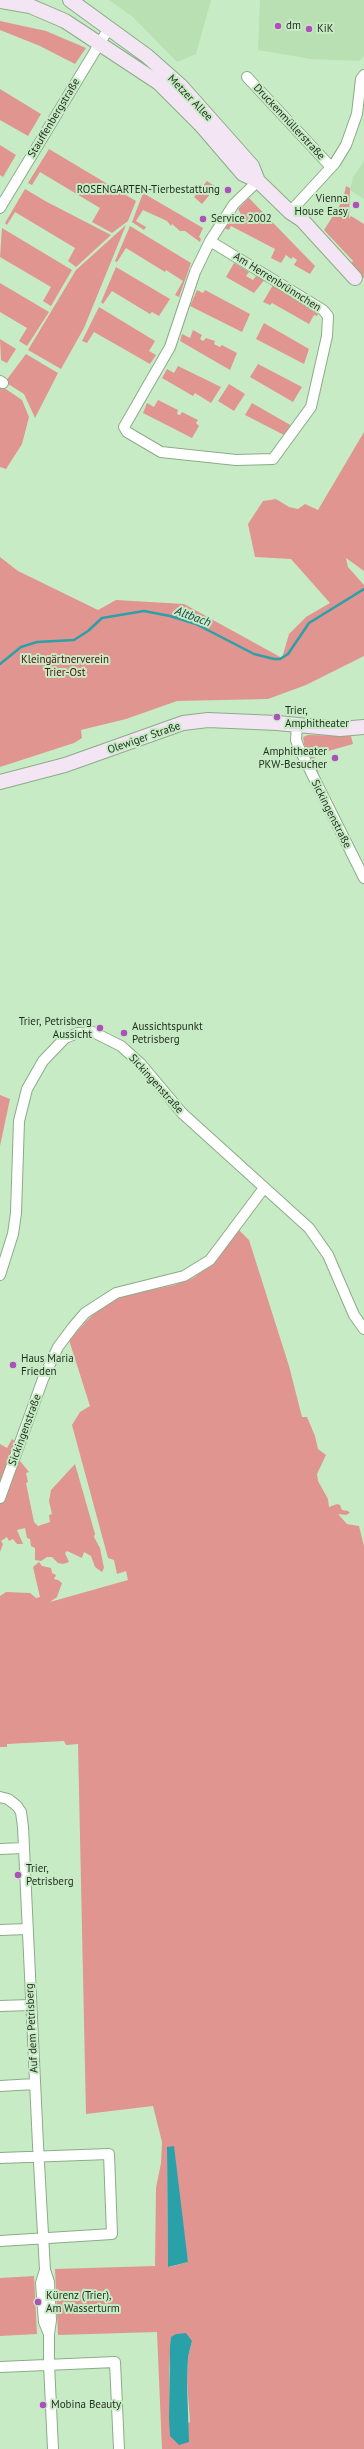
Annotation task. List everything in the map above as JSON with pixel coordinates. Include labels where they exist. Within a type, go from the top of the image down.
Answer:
[{"type":"street","points":[[42,0],[49,13]]},
{"type":"street","name":"Metzer Allee","points":[[70,0],[147,56],[180,86],[252,166],[258,181]]},
{"type":"street","name":"Metzer Allee","points":[[5,1],[30,6],[49,13],[100,43],[169,92],[201,125],[243,174],[258,181],[290,212],[294,224],[323,255],[360,281]]},
{"type":"street","name":"Stauffenbergstraße","points":[[0,208],[109,28]]},
{"type":"street","name":"Druckenmüllerstraße","points":[[247,77],[331,167]]},
{"type":"street","name":"Druckenmüllerstraße","points":[[290,212],[331,167],[350,136],[357,114],[363,81]]},
{"type":"street","name":"Am Herrenbrünnchen","points":[[210,241],[323,310],[329,318],[311,407],[273,459],[236,460],[161,452],[127,432],[124,427],[170,347],[191,281],[210,241],[234,204],[258,181]]},
{"type":"street","name":"Olewiger Straße","points":[[0,782],[65,765],[183,724],[208,720],[340,729],[364,727]]},
{"type":"street","name":"Sickingenstraße","points":[[297,725],[296,740],[364,878]]},
{"type":"street","name":"Sickingenstraße","points":[[0,1275],[13,1234],[16,1213],[19,1121],[26,1089],[43,1060],[53,1048],[71,1035],[93,1032],[122,1046],[141,1064],[182,1113],[309,1228],[322,1244],[354,1315],[364,1329]]},
{"type":"street","name":"Sickingenstraße","points":[[0,1498],[43,1379],[58,1347],[73,1327],[85,1314],[116,1293],[184,1276],[210,1260],[264,1188]]},
{"type":"street","name":"Auf dem Petrisberg","points":[[0,1797],[11,1800],[20,1809],[24,1848],[45,2270],[49,2282],[50,2298],[51,2320],[48,2334],[53,2449]]},
{"type":"street","points":[[0,1849],[24,1848]]},
{"type":"street","points":[[0,1930],[27,1929]]},
{"type":"street","points":[[0,2006],[31,2004]]},
{"type":"street","points":[[0,2086],[35,2084]]},
{"type":"street","points":[[0,2158],[109,2154],[112,2234],[0,2241]]},
{"type":"street","points":[[0,2367],[115,2362],[119,2449]]},
{"type":"shaded area","points":[[109,0],[211,0],[196,54],[177,62],[133,17]]},
{"type":"shaded area","points":[[260,0],[364,0],[364,56],[359,61],[311,59],[258,50]]},
{"type":"shaded area","points":[[364,161],[364,199],[350,190],[353,177]]},
{"type":"green space","points":[[0,21],[46,31],[86,48],[75,64],[40,46],[0,30]]},
{"type":"green space","points":[[0,89],[41,114],[28,136],[0,120]]},
{"type":"green space","points":[[0,145],[16,155],[3,177],[0,175]]},
{"type":"green space","points":[[49,149],[136,201],[128,221],[112,233],[92,222],[100,208],[40,172],[32,185],[28,183]]},
{"type":"green space","points":[[207,181],[216,187],[202,204],[194,197]]},
{"type":"green space","points":[[346,186],[350,188],[349,219],[351,216],[364,224],[364,278],[349,267],[353,261],[324,230],[343,200]]},
{"type":"green space","points":[[25,189],[111,235],[76,267],[68,261],[75,248],[15,212],[7,225],[5,223]]},
{"type":"green space","points":[[143,193],[203,228],[199,237],[201,239],[200,242],[185,231],[180,231],[172,224],[171,226],[167,221],[143,210],[136,221],[146,227],[144,230],[132,222]]},
{"type":"green space","points":[[249,198],[315,266],[310,274],[294,265],[297,260],[293,257],[291,259],[286,255],[281,263],[271,258],[275,249],[231,226],[229,230],[224,228],[234,214],[238,220],[242,216],[238,209]]},
{"type":"green space","points":[[126,225],[84,328],[61,369],[28,350],[76,270]]},
{"type":"green space","points":[[130,226],[191,263],[179,297],[175,295],[183,281],[166,270],[165,272],[126,248],[117,262],[115,261]]},
{"type":"green space","points":[[2,228],[72,270],[51,306],[43,301],[51,287],[0,257]]},
{"type":"green space","points":[[234,263],[249,272],[246,276],[253,280],[256,276],[265,279],[254,293],[226,277]]},
{"type":"green space","points":[[116,267],[170,299],[159,316],[152,312],[150,314],[112,291],[103,304],[101,302]]},
{"type":"green space","points":[[0,283],[49,312],[27,346],[19,341],[27,328],[0,312]]},
{"type":"green space","points":[[273,285],[318,314],[317,316],[314,315],[309,324],[272,303],[270,305],[263,302]]},
{"type":"green space","points":[[197,290],[203,293],[205,290],[250,314],[242,332],[190,306]]},
{"type":"green space","points":[[99,307],[155,341],[149,351],[156,355],[150,364],[94,332],[87,343],[82,341]]},
{"type":"green space","points":[[264,323],[309,349],[304,364],[256,339]]},
{"type":"green space","points":[[193,330],[202,335],[200,339],[203,341],[206,338],[215,341],[214,344],[220,347],[222,345],[237,353],[230,370],[180,341],[182,334],[190,338]]},
{"type":"green space","points":[[0,339],[16,349],[7,363],[1,360]]},
{"type":"green space","points":[[26,354],[58,373],[35,418],[24,394],[5,382]]},
{"type":"green space","points":[[258,364],[302,387],[293,402],[250,377]]},
{"type":"green space","points":[[178,366],[221,387],[211,403],[195,393],[193,396],[162,378],[167,369],[174,373]]},
{"type":"green space","points":[[229,384],[245,394],[234,411],[218,401]]},
{"type":"green space","points":[[0,385],[22,400],[29,417],[22,444],[6,469],[0,467]]},
{"type":"green space","points":[[158,400],[178,410],[177,414],[180,415],[182,412],[198,420],[196,423],[199,426],[192,438],[143,413],[147,403],[154,407]]},
{"type":"green space","points":[[252,403],[292,426],[286,436],[245,415]]},
{"type":"green space","name":"Kleingärtnerverein Trier-Ost","points":[[364,432],[364,571],[346,558],[348,567],[364,585],[364,656],[306,685],[268,699],[177,701],[126,719],[81,730],[82,738],[74,743],[0,767],[0,557],[18,571],[98,610],[116,600],[184,604],[282,658],[289,634],[306,617],[330,603],[291,559],[255,557],[248,524],[263,501],[276,499],[289,507],[298,509],[305,504],[318,510]]},
{"type":"green space","points":[[308,735],[351,736],[353,744],[314,755],[319,774],[304,744],[303,737]]},
{"type":"green space","points":[[0,1095],[10,1099],[0,1146]]},
{"type":"green space","points":[[238,1229],[249,1240],[289,1366],[302,1417],[307,1417],[315,1436],[318,1449],[326,1455],[317,1474],[318,1481],[328,1499],[329,1507],[337,1504],[340,1505],[342,1510],[350,1513],[346,1515],[338,1514],[347,1524],[359,1526],[364,1546],[364,2449],[162,2449],[157,2332],[58,2335],[55,2269],[155,2266],[156,2188],[161,2163],[162,2142],[153,2106],[86,2114],[78,1744],[66,1745],[64,1741],[7,1744],[7,1747],[0,1747],[0,1596],[6,1592],[30,1593],[36,1598],[40,1597],[33,1567],[39,1562],[42,1566],[51,1568],[52,1573],[56,1575],[54,1579],[62,1583],[57,1597],[50,1602],[128,1580],[126,1571],[117,1574],[114,1560],[108,1558],[72,1425],[80,1412],[90,1406],[69,1340],[98,1309],[119,1297],[174,1285],[193,1278],[214,1262]],"holes":[[[167,2147],[188,2262],[169,2267],[168,2266]],[[171,2337],[192,2341],[188,2357],[187,2382],[190,2422],[170,2436],[169,2371]]]},
{"type":"green space","points":[[12,1439],[16,1442],[17,1461],[20,1461],[29,1472],[26,1473],[28,1482],[26,1483],[34,1522],[38,1526],[50,1522],[49,1515],[52,1514],[49,1501],[51,1490],[75,1464],[95,1534],[94,1537],[100,1548],[104,1568],[102,1572],[95,1567],[91,1556],[84,1552],[82,1558],[67,1551],[65,1553],[69,1562],[63,1564],[58,1563],[52,1557],[47,1557],[41,1561],[35,1560],[35,1548],[31,1546],[30,1539],[27,1538],[25,1528],[17,1530],[23,1544],[17,1544],[13,1539],[9,1541],[7,1537],[1,1541],[3,1544],[0,1552],[0,1444],[7,1448]]},
{"type":"green space","points":[[34,2276],[37,2334],[0,2336],[0,2278]]},
{"type":"water","points":[[174,2146],[188,2262],[168,2267],[167,2147]]},
{"type":"water","points":[[186,2333],[192,2341],[188,2357],[187,2382],[189,2442],[179,2445],[170,2436],[170,2346],[171,2337],[176,2334]]},
{"type":"waterway","name":"Altbach","points":[[0,664],[21,647],[37,642],[74,640],[88,631],[102,618],[144,611],[170,616],[196,624],[254,654],[280,659],[288,654],[309,623],[364,589]]},
{"type":"place","name":"dm","points":[[278,26]]},
{"type":"place","name":"KiK","points":[[309,29]]},
{"type":"place","name":"ROSENGARTEN-Tierbestattung","points":[[228,190]]},
{"type":"place","name":"Vienna House Easy","points":[[356,205]]},
{"type":"place","name":"Service 2002","points":[[203,219]]},
{"type":"place","name":"Trier, Amphitheater","points":[[277,717]]},
{"type":"place","name":"Amphitheater PKW-Besucher","points":[[335,758]]},
{"type":"place","name":"Trier, Petrisberg Aussicht","points":[[100,1028]]},
{"type":"place","name":"Aussichtspunkt Petrisberg","points":[[124,1033]]},
{"type":"place","name":"Haus Maria Frieden","points":[[13,1365]]},
{"type":"place","name":"Trier, Petrisberg","points":[[18,1875]]},
{"type":"place","name":"Kürenz (Trier), Am Wasserturm","points":[[38,2302]]},
{"type":"place","name":"Mobina Beauty","points":[[43,2405]]}]
